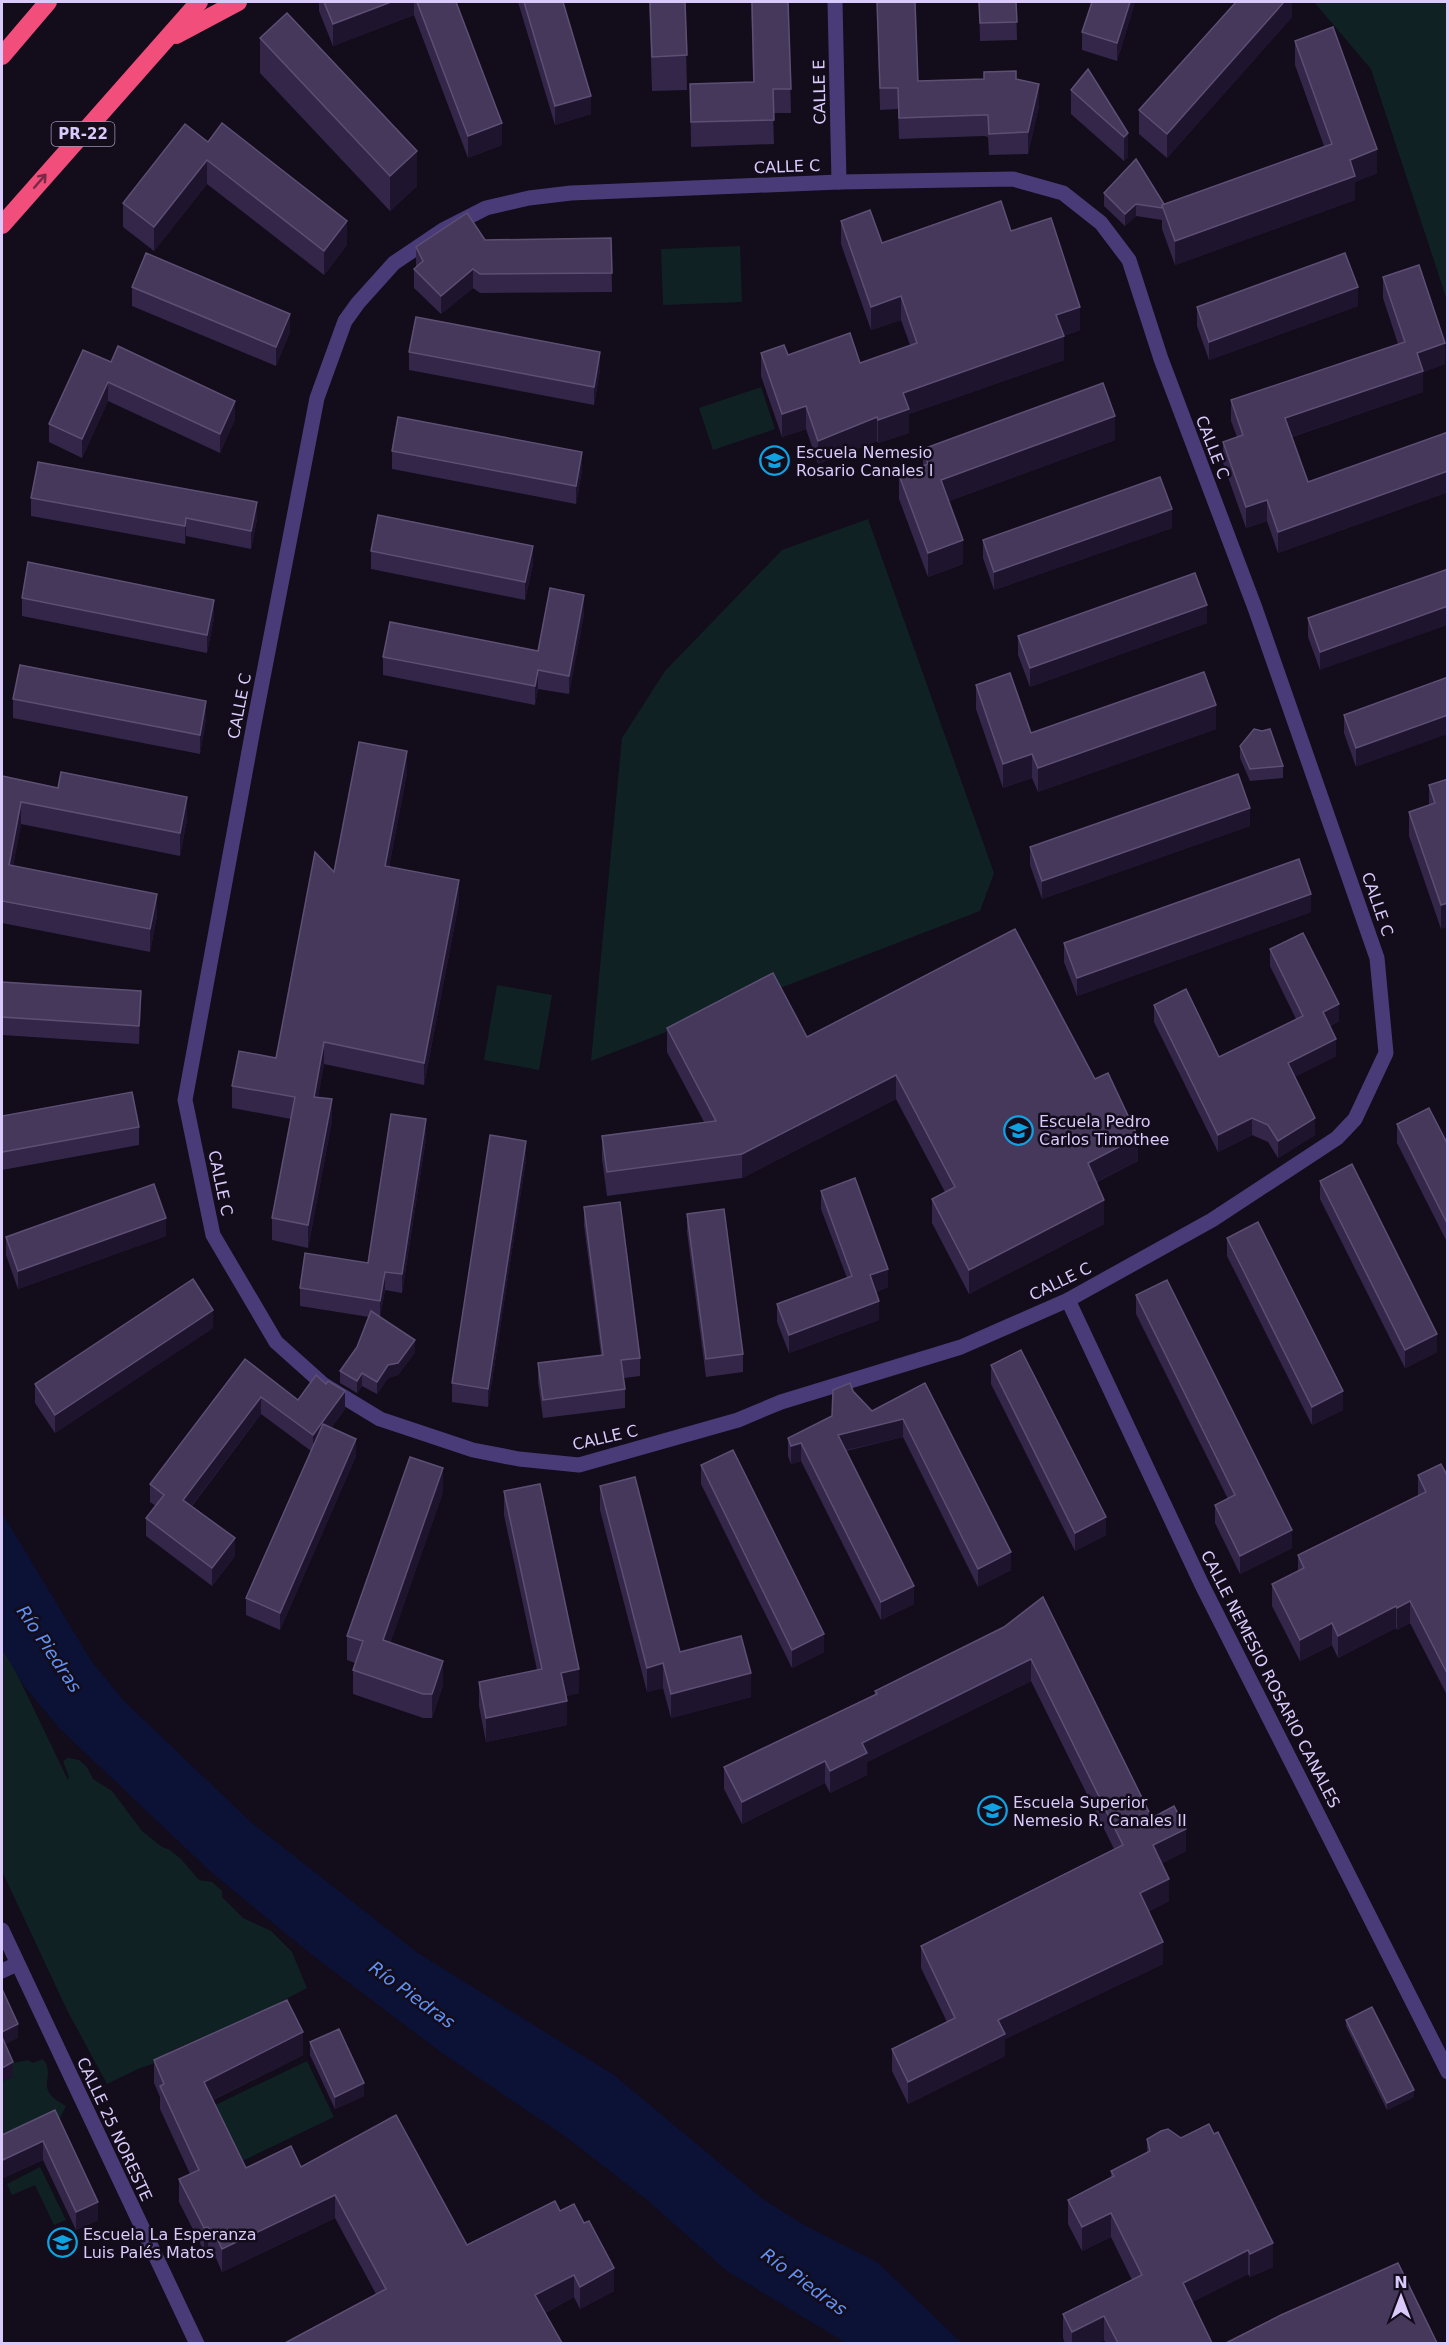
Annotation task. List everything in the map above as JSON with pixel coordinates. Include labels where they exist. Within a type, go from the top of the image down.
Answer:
[{"type":"highway","points":[[2,56],[39,9],[48,2]]},
{"type":"highway","name":"PR-22","points":[[2,225],[199,2]]},
{"type":"highway","points":[[164,42],[238,2]]},
{"type":"street","name":"CALLE E","points":[[835,2],[839,182]]},
{"type":"street","name":"CALLE C","points":[[1013,179],[1063,194],[1101,223],[1129,260],[1161,359],[1255,608],[1377,958],[1386,1053],[1355,1119],[1337,1138],[1212,1220],[1068,1300],[961,1347],[781,1402],[738,1420],[579,1465],[519,1459],[473,1450],[380,1419],[324,1384],[276,1342],[213,1235],[185,1100],[317,398],[345,321],[358,303],[393,263],[443,230],[486,208],[529,198],[571,193],[839,182],[1013,179]]},
{"type":"street","name":"CALLE NEMESIO ROSARIO CANALES","points":[[1068,1300],[1202,1585],[1448,2072]]},
{"type":"street","name":"CALLE 25 NORESTE","points":[[2,1930],[197,2343]]},
{"type":"street","points":[[2,1971],[17,1964]]},
{"type":"shaded area","points":[[1314,2],[1447,2],[1447,300],[1371,69]]},
{"type":"shaded area","points":[[740,246],[742,302],[663,305],[661,249]]},
{"type":"shaded area","points":[[761,387],[775,429],[713,450],[699,408]]},
{"type":"shaded area","points":[[868,519],[994,873],[980,911],[591,1061],[622,738],[665,671],[782,550]]},
{"type":"shaded area","points":[[497,985],[552,995],[539,1070],[484,1060]]},
{"type":"shaded area","points":[[2,1643],[68,1780],[63,1761],[68,1758],[79,1760],[87,1767],[93,1779],[112,1791],[142,1831],[181,1859],[199,1880],[212,1882],[222,1891],[222,1897],[243,1918],[271,1931],[292,1952],[307,1988],[267,2009],[171,2051],[159,2062],[140,2068],[107,2084],[67,2010],[2,1871]]},
{"type":"shaded area","points":[[43,2059],[48,2068],[48,2090],[53,2097],[66,2106],[55,2128],[2,2153],[2,2082],[13,2076],[8,2064],[28,2060],[33,2063]]},
{"type":"shaded area","points":[[307,2061],[334,2117],[236,2164],[209,2108]]},
{"type":"shaded area","points":[[40,2167],[66,2220],[54,2225],[35,2185],[12,2195],[7,2184]]},
{"type":"water","name":"Río Piedras","points":[[2,1513],[92,1662],[125,1702],[252,1823],[418,1953],[614,2075],[764,2200],[806,2226],[877,2262],[962,2343],[846,2343],[727,2271],[647,2200],[566,2137],[442,2053],[307,1951],[211,1872],[59,1728],[24,1686],[2,1649]]},
{"type":"building","points":[[324,2],[391,2],[333,24]]},
{"type":"building","points":[[417,2],[456,2],[502,123],[468,136]]},
{"type":"building","points":[[524,2],[563,2],[591,96],[555,106]]},
{"type":"building","points":[[650,2],[685,2],[687,55],[652,57]]},
{"type":"building","points":[[752,2],[788,2],[791,89],[773,89],[774,120],[691,122],[690,84],[754,82]]},
{"type":"building","points":[[877,2],[915,2],[918,81],[984,79],[984,72],[1016,71],[1016,79],[1039,84],[1028,132],[989,134],[988,115],[899,118],[898,88],[880,88]]},
{"type":"building","points":[[979,2],[1016,2],[1017,22],[980,23]]},
{"type":"building","points":[[1092,2],[1130,2],[1117,43],[1082,32]]},
{"type":"building","points":[[1236,2],[1284,2],[1167,134],[1139,110]]},
{"type":"building","points":[[287,13],[417,151],[390,176],[260,38]]},
{"type":"building","points":[[1333,27],[1377,149],[1350,160],[1355,176],[1175,241],[1162,205],[1332,144],[1295,41]]},
{"type":"building","points":[[1088,69],[1128,133],[1124,137],[1071,90]]},
{"type":"building","points":[[222,123],[347,221],[324,251],[207,160],[154,227],[123,203],[185,124],[208,142]]},
{"type":"building","points":[[1136,159],[1164,204],[1162,208],[1136,204],[1125,214],[1104,193]]},
{"type":"building","points":[[1001,201],[1011,231],[1051,218],[1080,307],[1056,315],[1064,336],[903,393],[909,409],[878,420],[877,417],[818,441],[806,406],[782,414],[761,353],[784,345],[788,355],[850,333],[860,363],[917,343],[901,296],[871,307],[841,221],[870,210],[882,243]]},
{"type":"building","points":[[467,213],[485,240],[611,238],[612,273],[480,274],[473,269],[441,296],[414,269],[423,261],[416,247]]},
{"type":"building","points":[[146,253],[290,314],[276,347],[132,287]]},
{"type":"building","points":[[1345,253],[1358,287],[1209,342],[1197,307]]},
{"type":"building","points":[[1419,265],[1445,343],[1417,353],[1423,371],[1285,418],[1308,482],[1448,432],[1448,471],[1278,532],[1267,500],[1246,507],[1223,442],[1243,435],[1231,400],[1405,342],[1383,277]]},
{"type":"building","points":[[416,317],[600,352],[594,387],[409,352]]},
{"type":"building","points":[[118,346],[235,401],[220,434],[108,382],[82,439],[49,424],[83,350],[111,362]]},
{"type":"building","points":[[1103,383],[1115,416],[941,480],[963,540],[928,553],[899,475],[928,464],[923,449]]},
{"type":"building","points":[[398,417],[582,452],[576,486],[392,451]]},
{"type":"building","points":[[38,462],[257,502],[251,531],[186,518],[185,526],[31,498]]},
{"type":"building","points":[[1160,477],[1172,509],[994,572],[983,540]]},
{"type":"building","points":[[378,515],[533,546],[525,582],[371,551]]},
{"type":"building","points":[[28,562],[214,600],[207,635],[22,598]]},
{"type":"building","points":[[1448,569],[1448,606],[1320,652],[1308,618]]},
{"type":"building","points":[[1195,573],[1207,605],[1030,668],[1018,636]]},
{"type":"building","points":[[550,588],[584,595],[569,676],[538,670],[535,686],[383,657],[390,622],[538,651]]},
{"type":"building","points":[[20,665],[206,701],[200,735],[13,699]]},
{"type":"building","points":[[1204,672],[1216,705],[1038,768],[1032,754],[1003,764],[976,685],[1010,673],[1031,733]]},
{"type":"building","points":[[1448,677],[1448,715],[1356,748],[1344,715]]},
{"type":"building","points":[[1254,729],[1262,731],[1270,729],[1283,766],[1250,769],[1240,746]]},
{"type":"building","points":[[359,742],[407,751],[385,866],[459,880],[424,1063],[324,1042],[314,1097],[332,1099],[308,1225],[272,1218],[295,1097],[232,1086],[239,1051],[276,1058],[315,852],[334,872]]},
{"type":"building","points":[[61,772],[187,797],[180,833],[21,802],[9,865],[157,894],[150,929],[2,901],[2,776],[58,788]]},
{"type":"building","points":[[1238,774],[1250,808],[1042,881],[1030,847]]},
{"type":"building","points":[[1448,779],[1448,903],[1441,905],[1409,812],[1435,803],[1429,785]]},
{"type":"building","points":[[1299,859],[1311,894],[1077,978],[1064,943]]},
{"type":"building","name":"Escuela Pedro Carlos Timothee","points":[[1015,929],[1095,1079],[1108,1073],[1138,1137],[1088,1163],[1104,1200],[969,1270],[932,1199],[955,1187],[896,1075],[742,1154],[607,1172],[602,1136],[716,1121],[667,1028],[773,973],[807,1037]]},
{"type":"building","points":[[1303,933],[1339,1004],[1323,1012],[1336,1039],[1288,1063],[1315,1118],[1278,1141],[1268,1125],[1252,1118],[1218,1135],[1154,1005],[1186,989],[1219,1057],[1303,1016],[1270,949]]},
{"type":"building","points":[[2,982],[141,991],[139,1026],[2,1017]]},
{"type":"building","points":[[132,1092],[139,1127],[2,1152],[2,1116]]},
{"type":"building","points":[[1429,1108],[1448,1145],[1448,1225],[1397,1124]]},
{"type":"building","points":[[391,1114],[426,1119],[402,1274],[385,1272],[380,1301],[300,1288],[305,1253],[368,1263]]},
{"type":"building","points":[[490,1135],[526,1141],[488,1389],[452,1383]]},
{"type":"building","points":[[1352,1164],[1437,1334],[1405,1350],[1320,1181]]},
{"type":"building","points":[[855,1178],[888,1269],[870,1275],[879,1301],[789,1335],[777,1304],[852,1276],[821,1191]]},
{"type":"building","points":[[154,1184],[166,1218],[18,1271],[6,1237]]},
{"type":"building","points":[[620,1202],[640,1358],[621,1360],[625,1389],[543,1400],[538,1363],[603,1355],[584,1207]]},
{"type":"building","points":[[724,1209],[743,1354],[706,1359],[687,1214]]},
{"type":"building","points":[[1258,1222],[1343,1391],[1312,1407],[1227,1238]]},
{"type":"building","points":[[193,1279],[213,1310],[55,1415],[35,1384]]},
{"type":"building","points":[[1167,1280],[1292,1530],[1240,1556],[1215,1505],[1235,1495],[1136,1295]]},
{"type":"building","points":[[371,1311],[415,1340],[398,1363],[388,1365],[377,1382],[362,1373],[357,1381],[340,1371],[357,1347]]},
{"type":"building","points":[[1021,1350],[1106,1517],[1075,1533],[991,1365]]},
{"type":"building","points":[[245,1359],[298,1400],[316,1375],[326,1384],[328,1381],[345,1391],[313,1435],[261,1397],[183,1500],[235,1538],[212,1568],[146,1518],[164,1495],[150,1484]]},
{"type":"building","points":[[850,1383],[853,1391],[872,1411],[925,1383],[1011,1552],[978,1569],[903,1419],[838,1435],[914,1586],[881,1602],[801,1443],[791,1446],[788,1438],[832,1416],[833,1390]]},
{"type":"building","points":[[323,1424],[356,1439],[280,1613],[246,1598]]},
{"type":"building","points":[[733,1450],[824,1634],[792,1650],[701,1465]]},
{"type":"building","points":[[410,1457],[443,1468],[383,1640],[443,1661],[432,1694],[423,1694],[353,1670],[363,1641],[347,1636]]},
{"type":"building","points":[[1441,1464],[1448,1477],[1448,1675],[1410,1601],[1338,1636],[1332,1623],[1300,1640],[1272,1584],[1304,1568],[1298,1555],[1426,1492],[1418,1475]]},
{"type":"building","points":[[635,1477],[680,1652],[741,1636],[751,1673],[671,1694],[663,1663],[647,1668],[600,1486]]},
{"type":"building","points":[[540,1484],[579,1669],[561,1673],[567,1701],[486,1718],[479,1682],[542,1669],[504,1491]]},
{"type":"building","points":[[1043,1597],[1152,1818],[1174,1806],[1186,1829],[1153,1845],[1169,1879],[1140,1893],[1163,1942],[998,2020],[1005,2034],[908,2082],[892,2049],[955,2018],[921,1946],[1123,1845],[1031,1659],[862,1743],[867,1753],[830,1771],[825,1761],[742,1802],[724,1767],[877,1694],[875,1691],[1004,1627]]},
{"type":"building","points":[[2,1989],[18,2024],[2,2032]]},
{"type":"building","points":[[287,2000],[303,2032],[204,2082],[246,2168],[291,2146],[301,2167],[396,2115],[467,2245],[555,2201],[560,2211],[574,2204],[584,2223],[589,2221],[614,2268],[580,2287],[574,2275],[535,2295],[562,2343],[285,2343],[386,2289],[335,2195],[222,2249],[216,2236],[213,2236],[208,2227],[204,2228],[179,2179],[199,2170],[160,2086],[164,2084],[154,2060]]},
{"type":"building","points":[[1372,2007],[1414,2090],[1387,2103],[1346,2020]]},
{"type":"building","points":[[339,2029],[364,2083],[335,2097],[310,2042]]},
{"type":"building","points":[[2,2037],[13,2062],[2,2068]]},
{"type":"building","points":[[55,2110],[98,2202],[76,2212],[43,2141],[3,2160],[2,2156],[2,2135]]},
{"type":"building","points":[[1209,2124],[1214,2134],[1218,2132],[1273,2243],[1250,2254],[1248,2250],[1183,2283],[1212,2343],[1118,2343],[1104,2316],[1072,2332],[1063,2314],[1142,2275],[1111,2213],[1082,2227],[1068,2200],[1114,2176],[1111,2171],[1150,2151],[1147,2139],[1161,2131],[1168,2129],[1181,2138]]},
{"type":"building","points":[[1398,2263],[1437,2343],[1226,2343],[1281,2315]]},
{"type":"place","name":"Escuela Nemesio Rosario Canales I","points":[[775,461]]},
{"type":"place","name":"Escuela Pedro Carlos Timothee","points":[[1018,1130]]},
{"type":"place","name":"Escuela Superior Nemesio R. Canales II","points":[[992,1811]]},
{"type":"place","name":"Escuela La Esperanza Luis Palés Matos","points":[[62,2243]]}]
